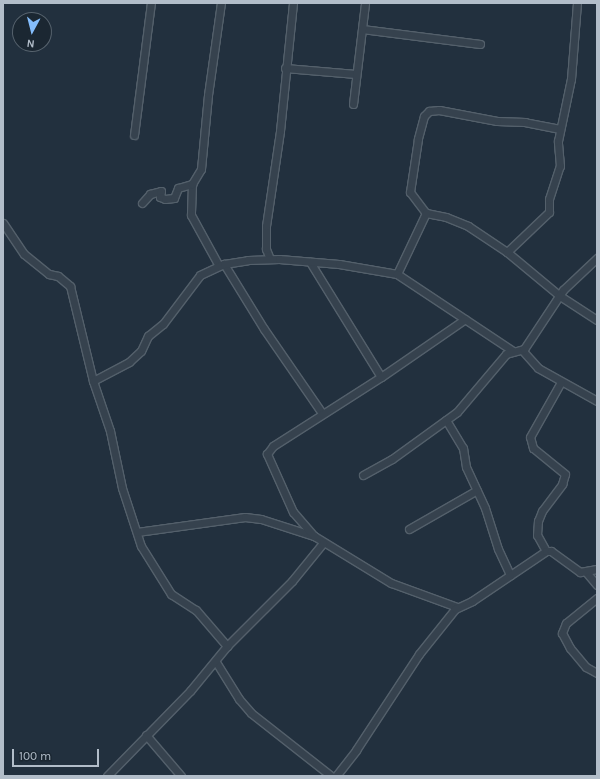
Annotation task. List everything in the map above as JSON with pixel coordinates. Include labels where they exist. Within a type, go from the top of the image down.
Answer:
[{"type":"street","points":[[134,135],[151,3]]},
{"type":"street","points":[[221,3],[208,95],[204,154],[201,169],[192,184],[191,215],[264,329],[322,414]]},
{"type":"street","points":[[270,259],[266,249],[266,226],[280,131],[292,3]]},
{"type":"street","points":[[353,104],[365,3]]},
{"type":"street","points":[[507,252],[549,212],[549,199],[560,166],[558,141],[571,79],[577,3]]},
{"type":"street","points":[[362,28],[480,44]]},
{"type":"street","points":[[285,68],[356,74]]},
{"type":"street","points":[[560,129],[525,122],[497,121],[439,110],[429,111],[424,116],[418,139],[410,192],[426,213],[446,217],[468,226],[507,252],[560,296],[597,320]]},
{"type":"street","points":[[142,203],[150,194],[161,190],[160,196],[165,199],[174,198],[178,188],[192,184]]},
{"type":"street","points":[[398,274],[426,213]]},
{"type":"street","points":[[3,223],[24,254],[49,274],[58,276],[70,286],[93,381],[110,431],[122,488],[144,550],[163,584],[171,594],[196,610],[227,646]]},
{"type":"street","points":[[363,475],[392,459],[446,420],[470,399],[506,354],[513,351],[522,350],[560,296],[597,258]]},
{"type":"street","points":[[93,381],[136,356],[148,336],[163,324],[200,275],[222,265],[270,259],[375,268],[398,274],[513,351]]},
{"type":"street","points":[[310,262],[381,377]]},
{"type":"street","points":[[458,607],[392,583],[323,543],[314,536],[293,512],[267,454],[273,446],[381,377],[465,319]]},
{"type":"street","points":[[522,350],[538,368],[597,401]]},
{"type":"street","points":[[546,551],[537,536],[538,521],[542,511],[562,484],[565,474],[533,448],[530,437],[561,382]]},
{"type":"street","points":[[446,420],[463,448],[466,467],[477,490],[498,549],[510,575]]},
{"type":"street","points":[[409,529],[477,490]]},
{"type":"street","points":[[137,532],[249,518],[314,536]]},
{"type":"street","points":[[107,776],[216,662],[227,646],[292,581],[323,543]]},
{"type":"street","points":[[336,776],[356,750],[419,654],[458,607],[472,601],[546,551],[551,551],[569,565],[586,572],[597,585]]},
{"type":"street","points":[[586,572],[597,569]]},
{"type":"street","points":[[597,598],[566,623],[562,633],[570,648],[586,667],[597,672]]},
{"type":"street","points":[[216,662],[239,699],[251,713],[331,776]]},
{"type":"street","points":[[146,735],[181,776]]}]
